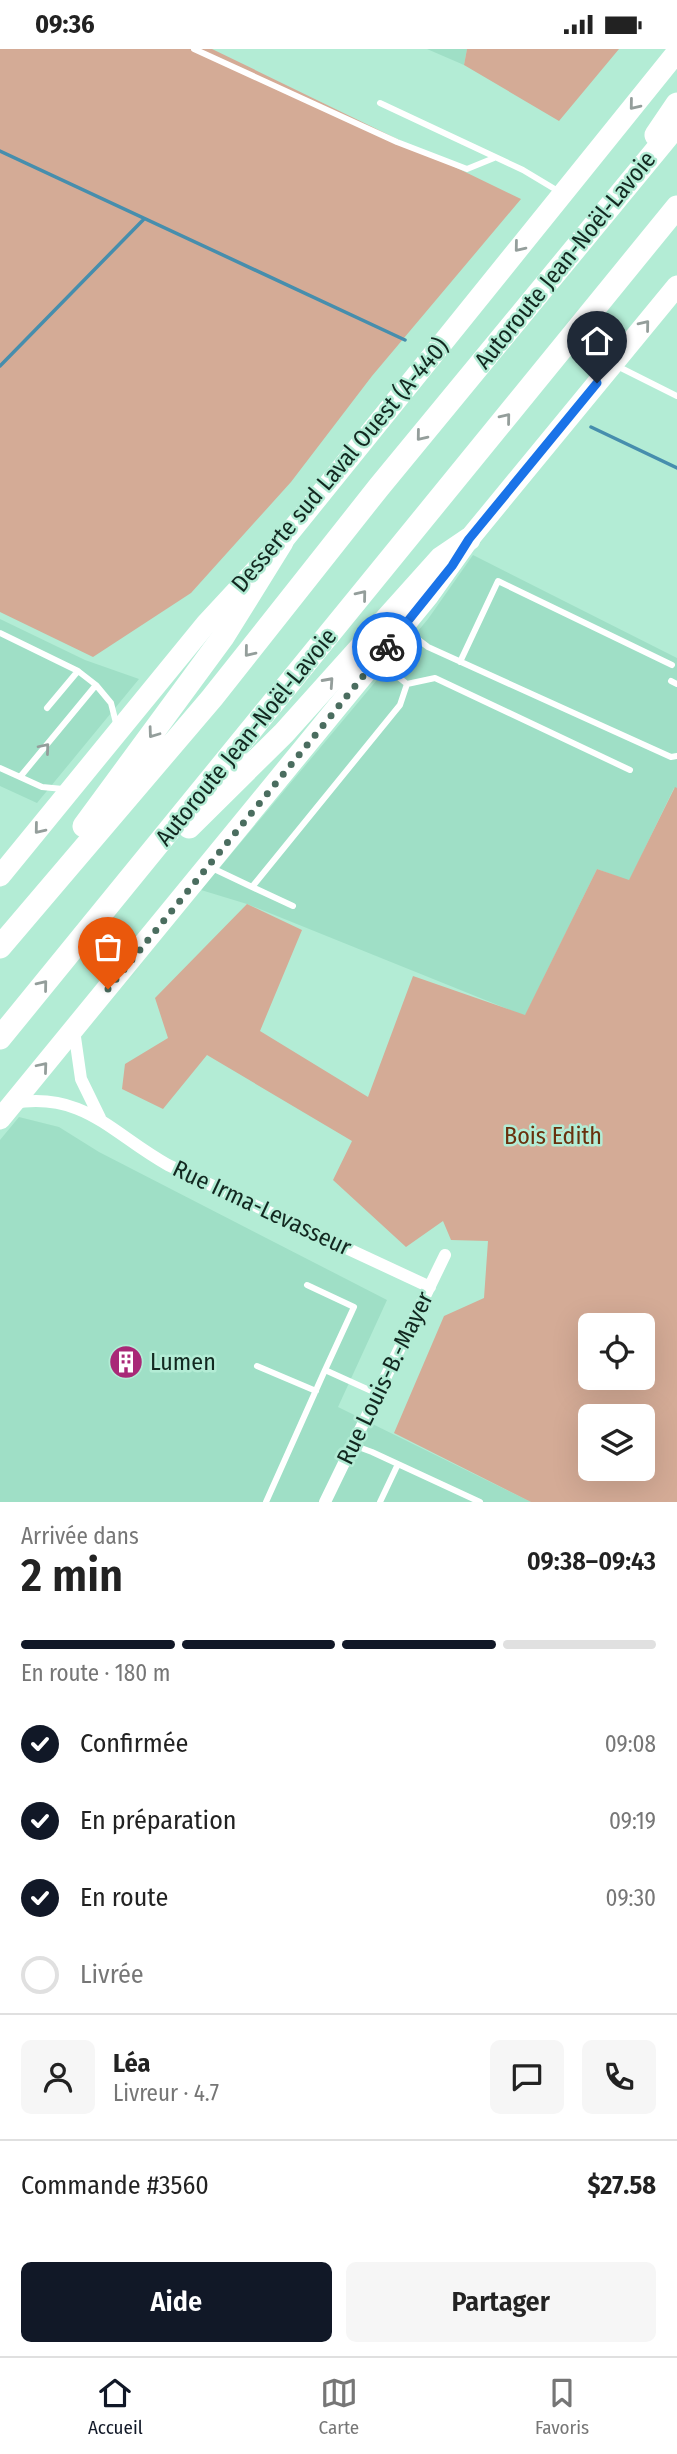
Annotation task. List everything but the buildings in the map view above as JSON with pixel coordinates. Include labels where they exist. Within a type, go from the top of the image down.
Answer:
[{"type":"highway","points":[[605,210],[677,104]]},
{"type":"highway","name":"Autoroute Jean-Noël-Lavoie","points":[[0,944],[212,698],[605,210],[677,125]]},
{"type":"highway","name":"Autoroute Jean-Noël-Lavoie","points":[[0,1038],[677,207]]},
{"type":"highway","points":[[618,282],[677,222]]},
{"type":"highway","points":[[102,913],[284,733],[441,558],[469,539]]},
{"type":"highway","points":[[0,944],[223,638],[282,542]]},
{"type":"main road","name":"Desserte sud Laval Ouest (A-440)","points":[[0,876],[206,624],[282,542],[677,52]]},
{"type":"main road","points":[[6,1111],[376,660],[452,566],[469,539],[677,286]]},
{"type":"street","name":"Rue Irma-Levasseur","points":[[74,1030],[80,1079],[100,1119]]},
{"type":"street","name":"Rue Irma-Levasseur","points":[[6,1111],[38,1100],[57,1101],[100,1119],[168,1165],[430,1287]]},
{"type":"street","name":"Rue Louis-B.-Mayer","points":[[324,1502],[445,1255]]},
{"type":"lane","points":[[194,49],[397,142],[467,169],[494,158]]},
{"type":"lane","points":[[380,103],[523,170],[562,194]]},
{"type":"lane","points":[[614,364],[677,396]]},
{"type":"lane","points":[[460,662],[498,581],[673,666]]},
{"type":"lane","points":[[402,627],[428,647],[671,757],[677,756]]},
{"type":"lane","points":[[0,633],[78,671],[96,685],[111,703],[117,733]]},
{"type":"lane","points":[[376,660],[407,684],[435,678],[630,770]]},
{"type":"lane","points":[[47,708],[78,671]]},
{"type":"lane","points":[[253,887],[400,705],[407,684]]},
{"type":"lane","points":[[20,778],[96,685]]},
{"type":"lane","points":[[0,768],[42,787],[72,787]]},
{"type":"lane","points":[[208,865],[293,906]]},
{"type":"lane","points":[[266,1502],[354,1307],[307,1285]]},
{"type":"lane","points":[[257,1366],[316,1391]]},
{"type":"lane","points":[[325,1370],[378,1394]]},
{"type":"lane","points":[[353,1445],[480,1502]]},
{"type":"lane","points":[[380,1502],[398,1464]]},
{"type":"shaded area","points":[[427,49],[467,49],[464,65]]},
{"type":"shaded area","points":[[473,555],[677,658],[677,788],[674,788],[629,881],[597,869],[525,1016],[247,904],[201,890],[428,619]]},
{"type":"shaded area","points":[[0,619],[85,660],[139,679],[37,803],[0,786]]},
{"type":"shaded area","points":[[19,1117],[59,1127],[99,1152],[387,1300],[338,1407],[531,1502],[0,1502],[0,1140]]},
{"type":"green space","points":[[0,49],[212,49],[521,199],[372,376],[291,482],[191,593],[93,657],[0,612]]},
{"type":"green space","points":[[467,49],[619,49],[559,121],[464,65]]},
{"type":"green space","name":"Bois Edith","points":[[675,787],[677,788],[677,1502],[531,1502],[394,1433],[444,1316],[484,1298],[488,1241],[451,1240],[443,1221],[406,1247],[333,1180],[352,1141],[207,1055],[163,1109],[122,1089],[125,1064],[168,1038],[155,998],[247,904],[302,930],[260,1031],[368,1097],[413,976],[525,1015],[597,869],[629,880]]},
{"type":"waterway","points":[[0,151],[405,340]]},
{"type":"waterway","points":[[0,366],[144,219]]},
{"type":"waterway","points":[[591,427],[677,468]]},
{"type":"way so far","points":[[108,989],[387,647]]},
{"type":"place","name":"Lumen","points":[[126,1362]]},
{"type":"route","points":[[387,647],[452,566],[469,539],[597,383]]}]
